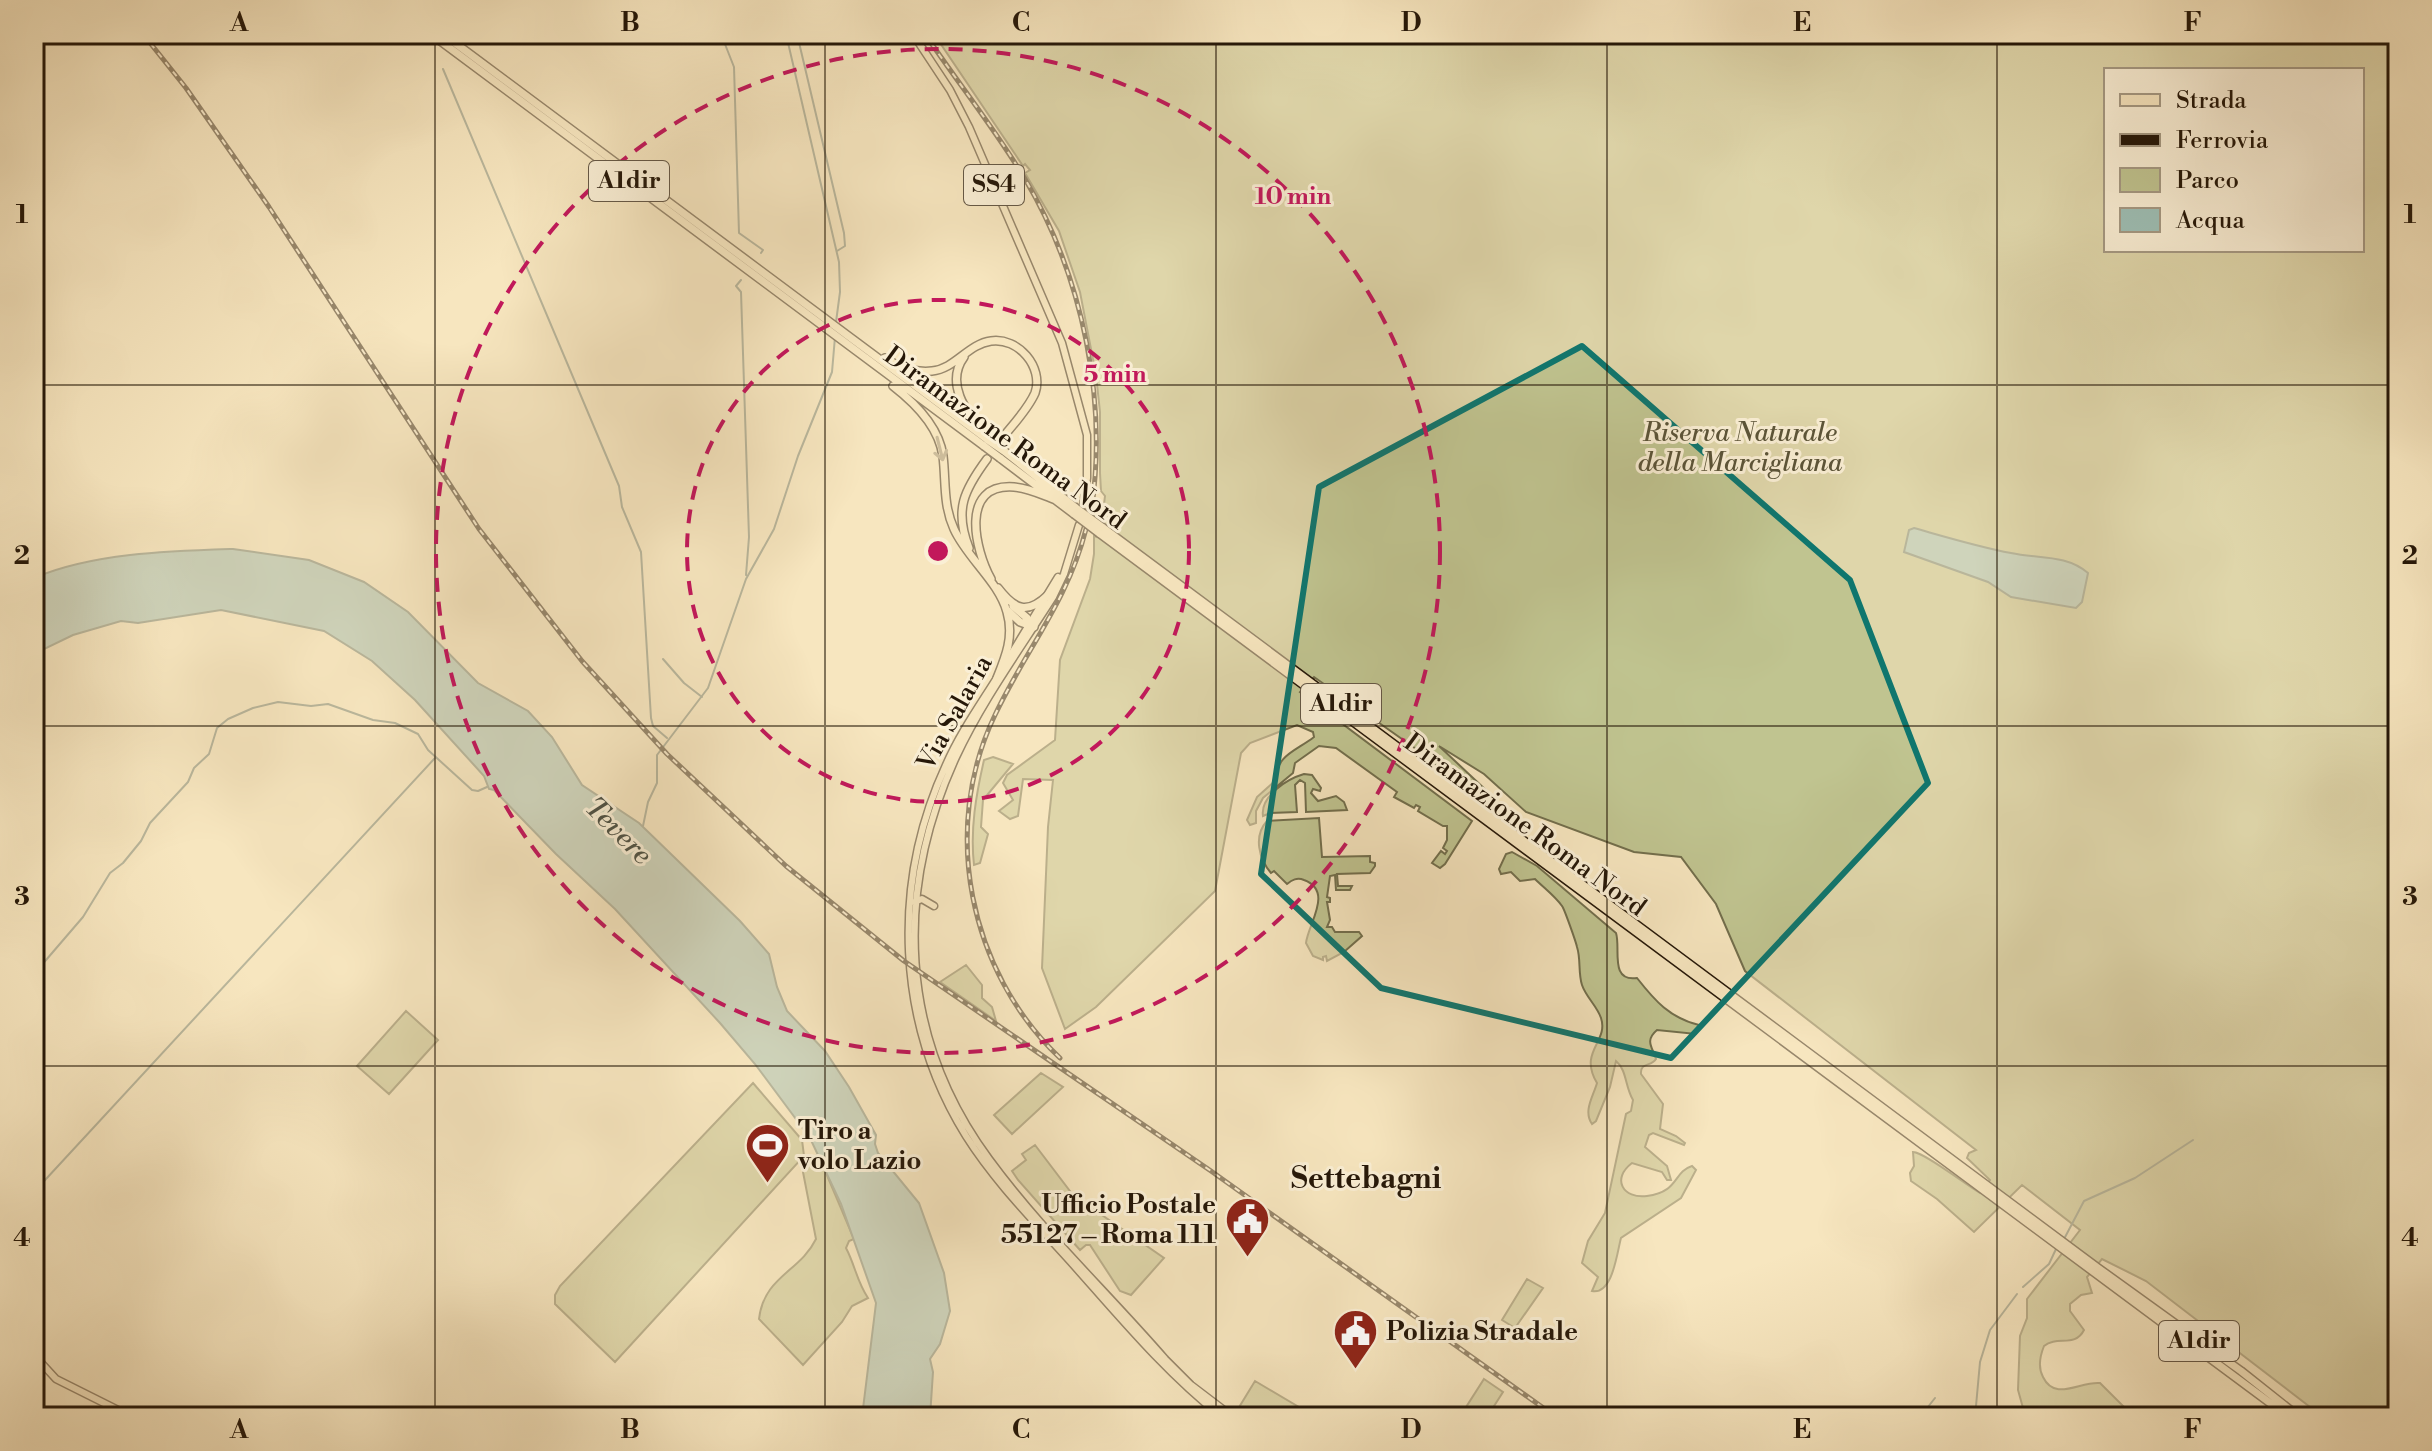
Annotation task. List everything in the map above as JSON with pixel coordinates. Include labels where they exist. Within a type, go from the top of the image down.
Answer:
[{"type":"highway","name":"Diramazione Roma Nord","points":[[431,34],[846,346],[986,443]]},
{"type":"highway","name":"Diramazione Roma Nord","points":[[443,34],[841,329],[986,443],[1078,509],[1100,530],[1972,1177],[2289,1417]]},
{"type":"highway","points":[[841,329],[892,363],[918,371],[945,368],[971,349],[990,341],[1002,340],[1024,351],[1034,369],[1035,393],[1002,438]]},
{"type":"highway","points":[[971,349],[960,363],[958,390],[962,403],[986,443]]},
{"type":"highway","points":[[876,368],[880,376],[918,409],[937,436],[943,452],[944,497],[959,540],[1020,622],[1032,626]]},
{"type":"highway","name":"Diramazione Roma Nord","points":[[1002,455],[1056,500],[1078,509]]},
{"type":"highway","points":[[978,568],[963,533],[963,498],[987,459]]},
{"type":"highway","points":[[989,577],[975,535],[978,508],[984,498],[993,491],[1014,487],[1056,500]]},
{"type":"highway","points":[[970,551],[1009,607],[1010,643],[997,678]]},
{"type":"highway","points":[[1009,607],[1030,607],[1048,595]]},
{"type":"highway","name":"Diramazione Roma Nord","points":[[2097,1271],[2241,1371],[2299,1417]]},
{"type":"main road","name":"SS4","points":[[913,34],[950,90],[969,127],[1062,343],[1087,435],[1087,478],[1078,509]]},
{"type":"main road","name":"Via Salaria","points":[[911,902],[919,839],[935,789],[957,741],[1053,597],[1079,525]]},
{"type":"main road","name":"Via Salaria","points":[[911,902],[930,825],[953,765],[1070,556]]},
{"type":"main road","points":[[911,902],[922,899],[934,906]]},
{"type":"main road","points":[[911,902],[909,958],[923,1035],[940,1084],[964,1133],[1009,1193],[1162,1364],[1222,1417]]},
{"type":"main road","points":[[911,902],[924,1020],[941,1072],[968,1128],[1008,1183],[1165,1359],[1191,1385],[1233,1417]]},
{"type":"main road","points":[[34,1355],[56,1379],[132,1417]]},
{"type":"highlighted area","points":[[1582,346],[1850,580],[1928,783],[1671,1058],[1381,988],[1261,874],[1319,487]]},
{"type":"green space","name":"Riserva Naturale della Marcigliana","points":[[934,34],[2398,34],[2398,1417],[2323,1417],[2146,1281],[2102,1259],[2087,1277],[2092,1293],[2081,1295],[2070,1304],[2070,1311],[2084,1330],[2076,1339],[2054,1341],[2044,1346],[2041,1373],[2054,1388],[2068,1389],[2100,1383],[2126,1409],[2146,1417],[2035,1417],[2023,1408],[2018,1390],[2020,1336],[2027,1318],[2027,1299],[2080,1230],[2022,1185],[1974,1232],[1911,1181],[1913,1152],[1980,1193],[1990,1180],[1967,1158],[1969,1153],[1976,1150],[1745,971],[1716,904],[1681,857],[1634,852],[1526,812],[1484,774],[1439,746],[1489,793],[1485,800],[1314,677],[1300,692],[1472,821],[1445,864],[1440,868],[1432,863],[1441,851],[1445,854],[1447,851],[1443,848],[1447,840],[1447,826],[1418,811],[1420,807],[1416,805],[1414,808],[1394,797],[1397,792],[1336,748],[1319,746],[1295,763],[1293,773],[1263,798],[1256,811],[1256,823],[1250,825],[1247,820],[1257,797],[1276,780],[1283,759],[1314,737],[1313,732],[1297,725],[1250,743],[1241,753],[1215,891],[1096,1007],[1065,1029],[1042,968],[1053,780],[1023,779],[1018,816],[1010,819],[999,811],[1013,800],[1003,783],[1007,775],[1055,740],[1060,660],[1090,579],[1094,536],[1097,537],[1101,518],[1098,507],[1104,504],[1105,496],[1101,491],[1100,412],[1096,375],[1080,292],[1059,231],[1025,173],[1030,170],[1025,164],[1023,166]]},
{"type":"green space","points":[[993,757],[1013,764],[983,800],[981,827],[988,834],[980,863],[974,865],[973,825],[978,786],[984,760]]},
{"type":"green space","points":[[1304,774],[1312,775],[1321,788],[1320,791],[1313,789],[1311,793],[1318,801],[1336,796],[1344,802],[1347,810],[1306,812],[1305,783],[1300,780],[1295,785],[1297,812],[1263,816],[1270,795],[1283,784]]},
{"type":"green space","points":[[1319,818],[1322,857],[1370,856],[1370,862],[1375,863],[1370,873],[1337,874],[1338,886],[1352,886],[1350,890],[1336,890],[1335,875],[1330,876],[1327,897],[1330,902],[1327,902],[1330,920],[1327,927],[1332,927],[1335,932],[1359,932],[1362,936],[1344,952],[1327,961],[1326,956],[1323,960],[1313,956],[1306,943],[1318,900],[1313,885],[1299,879],[1287,884],[1274,871],[1271,873],[1259,847],[1260,833],[1267,821]]},
{"type":"green space","points":[[1512,852],[1537,866],[1616,933],[1619,969],[1623,975],[1637,978],[1671,1013],[1699,1025],[1696,1034],[1657,1030],[1650,1041],[1656,1059],[1641,1070],[1663,1104],[1660,1129],[1685,1143],[1653,1133],[1649,1135],[1645,1147],[1667,1166],[1671,1180],[1667,1180],[1662,1172],[1632,1163],[1621,1181],[1626,1191],[1647,1196],[1665,1190],[1686,1169],[1692,1166],[1696,1170],[1681,1198],[1621,1238],[1613,1271],[1605,1286],[1599,1290],[1592,1291],[1598,1277],[1582,1263],[1588,1241],[1605,1213],[1626,1114],[1631,1111],[1633,1100],[1616,1061],[1610,1087],[1596,1121],[1592,1124],[1589,1119],[1597,1083],[1591,1063],[1601,1034],[1601,1018],[1582,985],[1578,952],[1562,906],[1535,879],[1520,881],[1511,872],[1501,874],[1499,869],[1506,854]]},
{"type":"green space","points":[[966,965],[982,985],[982,998],[992,1007],[996,1021],[940,982]]},
{"type":"green space","points":[[406,1011],[438,1040],[389,1094],[357,1066]]},
{"type":"green space","points":[[1041,1073],[1063,1087],[1012,1134],[994,1115]]},
{"type":"green space","points":[[753,1083],[802,1140],[804,1156],[615,1362],[555,1304],[555,1295],[560,1286]]},
{"type":"green space","points":[[1035,1145],[1073,1195],[1164,1258],[1131,1295],[1120,1291],[1090,1245],[1080,1250],[1012,1171],[1026,1160],[1022,1154]]},
{"type":"green space","points":[[818,1154],[854,1239],[849,1241],[846,1248],[868,1298],[852,1306],[842,1322],[803,1365],[759,1319],[762,1305],[775,1283],[801,1259],[816,1239],[803,1172],[806,1164]]},
{"type":"green space","points":[[1527,1279],[1543,1288],[1515,1328],[1502,1320]]},
{"type":"green space","points":[[1484,1379],[1503,1392],[1487,1417],[1461,1415]]},
{"type":"green space","points":[[1255,1381],[1309,1413],[1306,1417],[1252,1417],[1238,1409]]},
{"type":"water","points":[[1914,528],[1999,551],[2070,563],[2088,573],[2082,602],[2076,608],[2011,597],[1988,582],[1904,552],[1909,530]]},
{"type":"water","name":"Tevere","points":[[233,549],[309,560],[364,582],[408,612],[478,683],[528,711],[552,737],[582,785],[639,823],[740,921],[769,954],[787,1011],[825,1051],[876,1135],[878,1153],[919,1203],[944,1273],[950,1311],[940,1344],[930,1359],[933,1372],[930,1417],[862,1417],[876,1303],[841,1204],[810,1138],[720,1023],[615,909],[494,790],[489,789],[484,776],[415,700],[372,661],[324,631],[221,610],[138,623],[121,621],[73,635],[34,654],[34,578],[106,558]]},
{"type":"waterway","points":[[721,34],[734,67],[739,233],[763,250],[761,253]]},
{"type":"waterway","points":[[786,34],[839,262],[840,292],[836,322]]},
{"type":"waterway","points":[[797,34],[844,233],[845,246],[837,251]]},
{"type":"waterway","points":[[443,69],[619,486],[622,507],[641,552],[651,718],[653,726],[667,738]]},
{"type":"waterway","points":[[741,280],[736,286],[741,292],[749,537],[746,575]]},
{"type":"waterway","name":"Tevere","points":[[643,826],[648,802],[657,783],[657,755],[708,688],[746,579],[774,529],[798,456],[832,372],[835,337]]},
{"type":"waterway","points":[[663,659],[684,683],[702,697]]},
{"type":"waterway","points":[[34,974],[83,917],[110,873],[123,863],[141,841],[150,823],[209,754],[217,728],[228,719],[253,708],[278,702],[311,706],[328,704],[373,720],[395,723],[418,734],[428,750],[472,790],[487,787]]},
{"type":"waterway","points":[[34,1192],[435,758]]},
{"type":"waterway","points":[[2063,1241],[2084,1201],[2135,1178],[2193,1140]]},
{"type":"waterway","points":[[2023,1287],[2049,1264],[2056,1249]]},
{"type":"waterway","points":[[1975,1417],[1980,1362],[1990,1330],[2017,1294]]},
{"type":"waterway","points":[[1920,1417],[1935,1398]]},
{"type":"railway","points":[[143,34],[186,88],[269,207],[479,529],[582,661],[667,754],[786,866],[904,961],[1211,1171],[1556,1417]]},
{"type":"railway","points":[[925,34],[1025,179],[1062,257],[1076,298],[1093,384],[1096,427],[1091,513]]},
{"type":"railway","points":[[1060,1058],[1029,1023],[1004,984],[985,942],[973,897],[967,851],[969,805],[978,759],[995,715],[1057,603],[1086,529]]},
{"type":"place","name":"Tiro a volo Lazio","points":[[767,1185]]},
{"type":"place","name":"Ufficio Postale 55127 – Roma 111","points":[[1247,1259]]},
{"type":"place","name":"Polizia Stradale","points":[[1355,1371]]},
{"type":"district","name":"Settebagni","points":[[1366,1179]]}]
